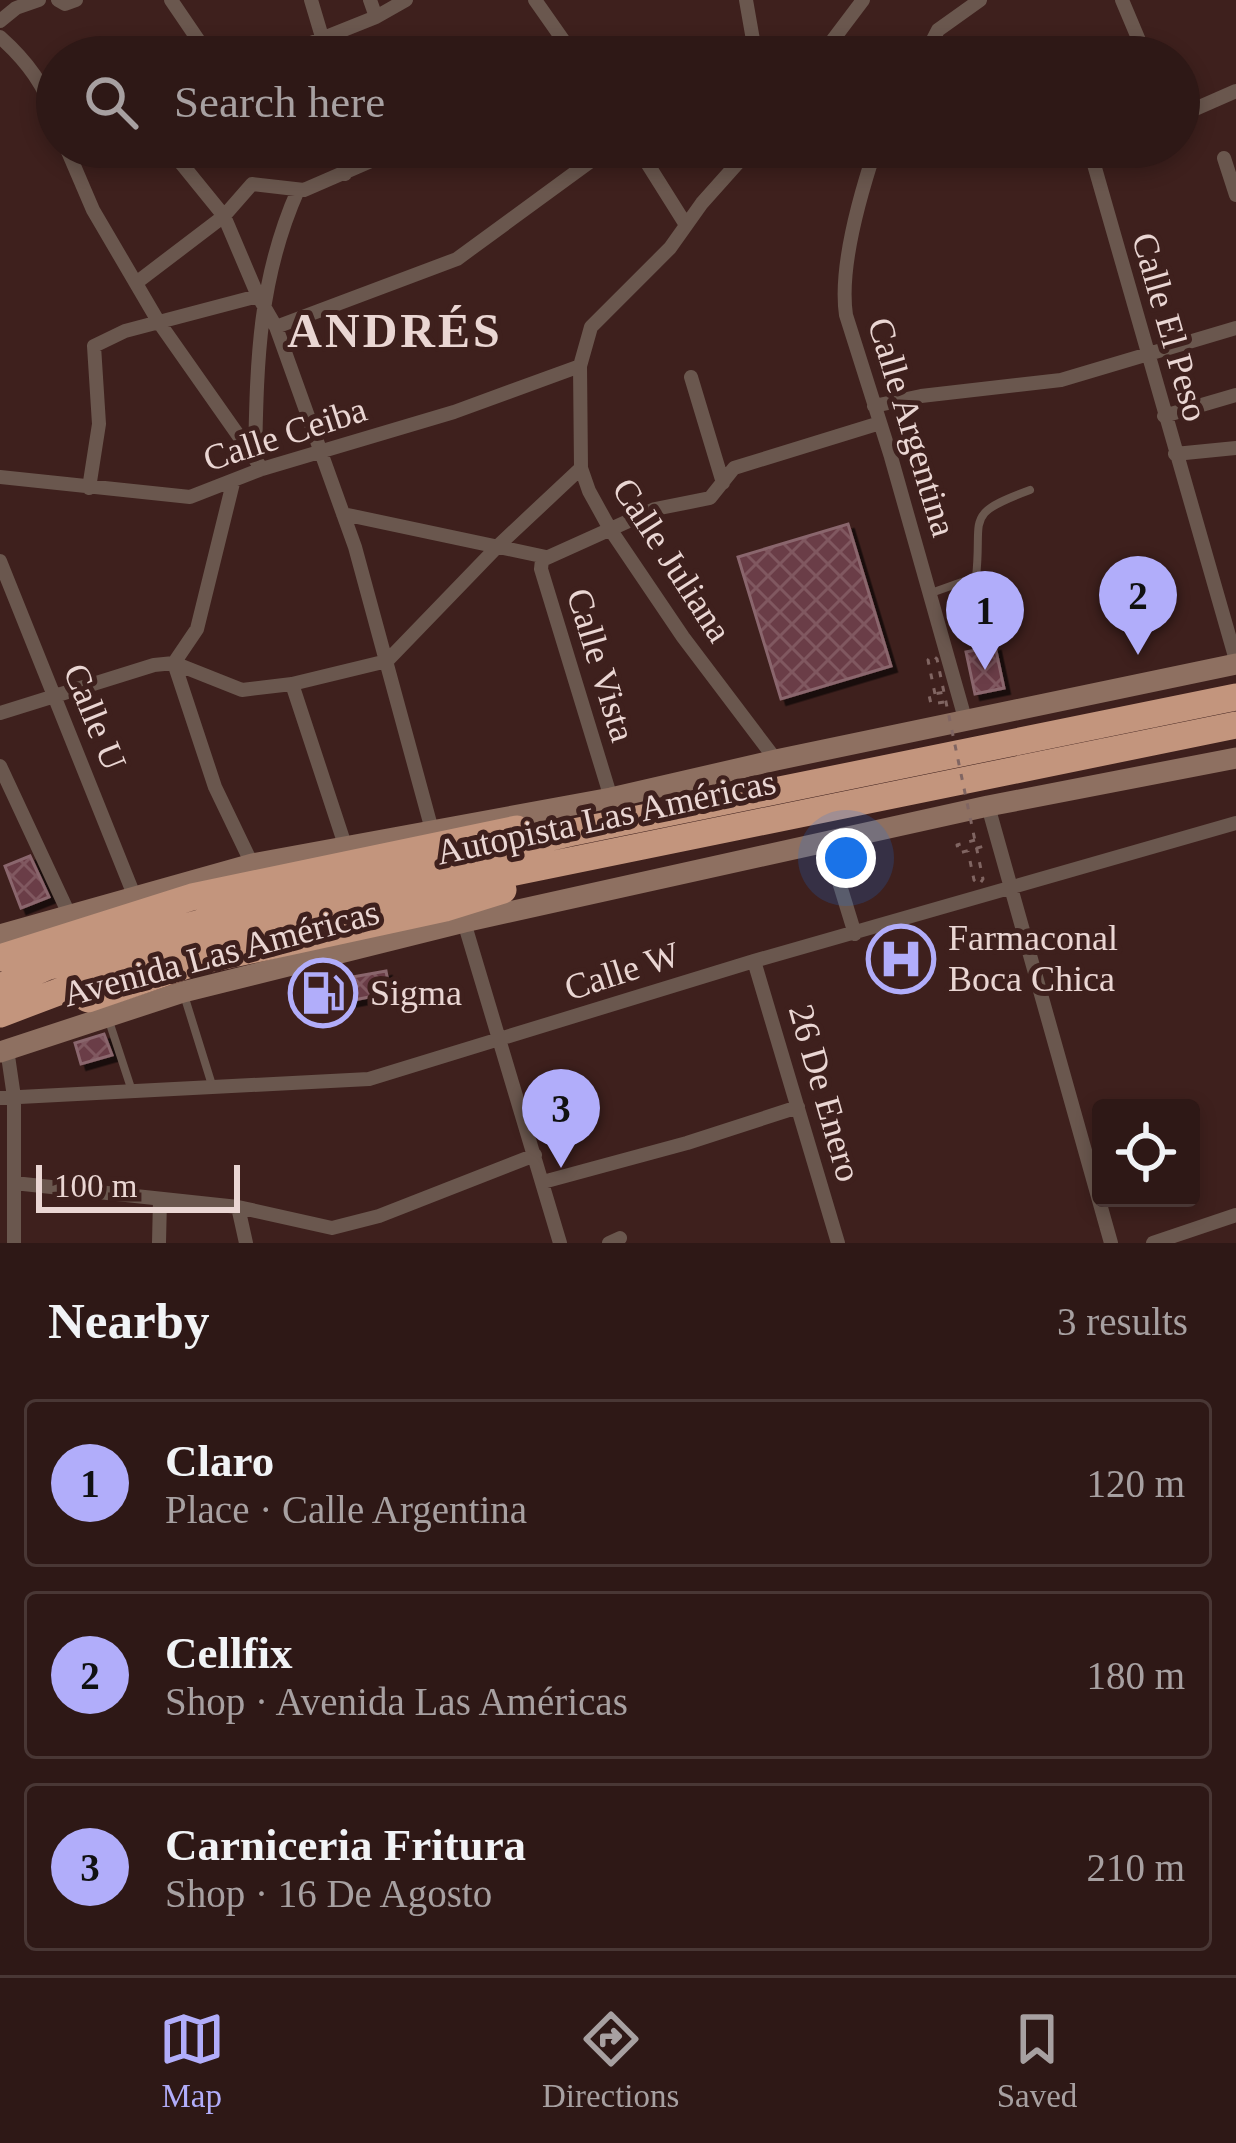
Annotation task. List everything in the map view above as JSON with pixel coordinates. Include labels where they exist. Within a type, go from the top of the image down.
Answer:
[{"type":"highway","name":"Autopista Las Américas","points":[[0,1014],[172,949],[682,810],[1236,697]]},
{"type":"highway","name":"Autopista Las Américas","points":[[0,987],[46,968],[305,893],[564,862],[1236,725]]},
{"type":"highway","points":[[0,958],[191,897],[328,866],[476,835],[682,810]]},
{"type":"highway","points":[[2,1044],[196,962],[445,908],[516,886],[564,862]]},
{"type":"street","points":[[0,21],[16,8],[39,0]]},
{"type":"street","points":[[58,0],[65,4],[76,0]]},
{"type":"street","points":[[171,0],[197,36]]},
{"type":"street","points":[[311,0],[323,36]]},
{"type":"street","points":[[370,0],[376,17]]},
{"type":"street","points":[[331,36],[406,0]]},
{"type":"street","points":[[536,0],[561,36]]},
{"type":"street","points":[[746,0],[752,36]]},
{"type":"street","points":[[836,36],[863,0]]},
{"type":"street","points":[[938,36],[950,18],[980,0]]},
{"type":"street","points":[[1123,0],[1138,36]]},
{"type":"street","points":[[0,37],[36,72]]},
{"type":"street","points":[[1200,107],[1236,91]]},
{"type":"street","points":[[1225,158],[1236,195]]},
{"type":"street","points":[[73,168],[158,322],[259,464]]},
{"type":"street","points":[[185,168],[224,215],[276,327],[344,514],[432,830]]},
{"type":"street","points":[[344,168],[345,173]]},
{"type":"street","points":[[136,283],[224,215],[252,184],[298,190],[356,168]]},
{"type":"street","points":[[276,327],[457,259],[581,168]]},
{"type":"street","points":[[650,168],[686,226]]},
{"type":"street","name":"Calle Juliana","points":[[734,168],[670,248],[591,327],[580,366],[581,468],[610,529],[683,637],[776,760]]},
{"type":"street","name":"Calle Argentina","points":[[871,168],[843,294],[852,344],[880,423],[966,722]]},
{"type":"street","name":"Calle El Peso","points":[[1095,168],[1236,662]]},
{"type":"street","points":[[259,464],[261,301],[298,190]]},
{"type":"street","points":[[89,488],[99,424],[94,346],[124,331],[261,301]]},
{"type":"street","points":[[874,406],[1061,380],[1236,328]]},
{"type":"street","name":"Calle Ceiba","points":[[0,477],[175,498],[233,482],[259,464],[454,412],[580,366]]},
{"type":"street","points":[[692,377],[723,483]]},
{"type":"street","points":[[1164,416],[1236,394]]},
{"type":"street","name":"Calle Vista","points":[[611,798],[541,569],[546,556],[655,509],[710,498],[734,468],[880,423]]},
{"type":"street","points":[[1175,454],[1236,448]]},
{"type":"street","points":[[0,713],[154,665],[174,663],[242,690],[387,661],[581,468]]},
{"type":"street","points":[[174,663],[197,629],[233,482]]},
{"type":"street","points":[[344,514],[546,556]]},
{"type":"street","name":"Calle U","points":[[0,561],[134,895]]},
{"type":"street","name":"Avenida Las Américas","points":[[0,935],[252,863],[611,798],[1236,662]]},
{"type":"street","points":[[174,663],[215,787],[252,863]]},
{"type":"street","points":[[292,683],[345,844]]},
{"type":"street","name":"Avenida Las Américas","points":[[2,1044],[183,992],[464,922],[988,806],[1236,758]]},
{"type":"street","points":[[0,766],[68,914]]},
{"type":"street","points":[[988,806],[1111,1243]]},
{"type":"street","name":"Calle W","points":[[7,1098],[369,1079],[754,961],[1236,823]]},
{"type":"street","points":[[827,843],[855,934]]},
{"type":"street","points":[[464,922],[560,1243]]},
{"type":"street","name":"26 De Enero","points":[[754,961],[838,1243]]},
{"type":"street","points":[[2,1044],[14,1183],[14,1243]]},
{"type":"street","points":[[543,1182],[798,1107]]},
{"type":"street","points":[[14,1183],[238,1207],[333,1235],[535,1155]]},
{"type":"street","points":[[159,1243],[160,1199]]},
{"type":"street","points":[[238,1207],[246,1243]]},
{"type":"street","points":[[1153,1243],[1236,1215]]},
{"type":"lane","points":[[930,593],[976,577],[975,531],[980,515],[1030,490]]},
{"type":"lane","points":[[183,992],[212,1085]]},
{"type":"lane","points":[[107,1015],[131,1088]]},
{"type":"path","points":[[946,702],[931,704],[929,694],[935,694],[928,660],[932,655],[937,657],[983,879],[979,885],[968,851]]},
{"type":"path","points":[[975,840],[957,845],[958,854],[997,842]]},
{"type":"building","points":[[848,524],[891,666],[781,699],[738,557]]},
{"type":"building","points":[[995,646],[1004,688],[975,694],[966,652]]},
{"type":"building","points":[[30,856],[49,897],[21,908],[5,866]]},
{"type":"building","points":[[386,971],[390,993],[312,1008],[308,985]]},
{"type":"building","points":[[104,1034],[112,1055],[81,1064],[75,1043]]},
{"type":"place","name":"Cellfix","points":[[1138,655]]},
{"type":"place","name":"Claro","points":[[985,670]]},
{"type":"place","name":"Farmaconal Boca Chica","points":[[901,959]]},
{"type":"place","name":"Sigma","points":[[323,993]]},
{"type":"place","name":"Carniceria Fritura","points":[[561,1168]]},
{"type":"district","name":"ANDRÉS","points":[[395,330]]}]
